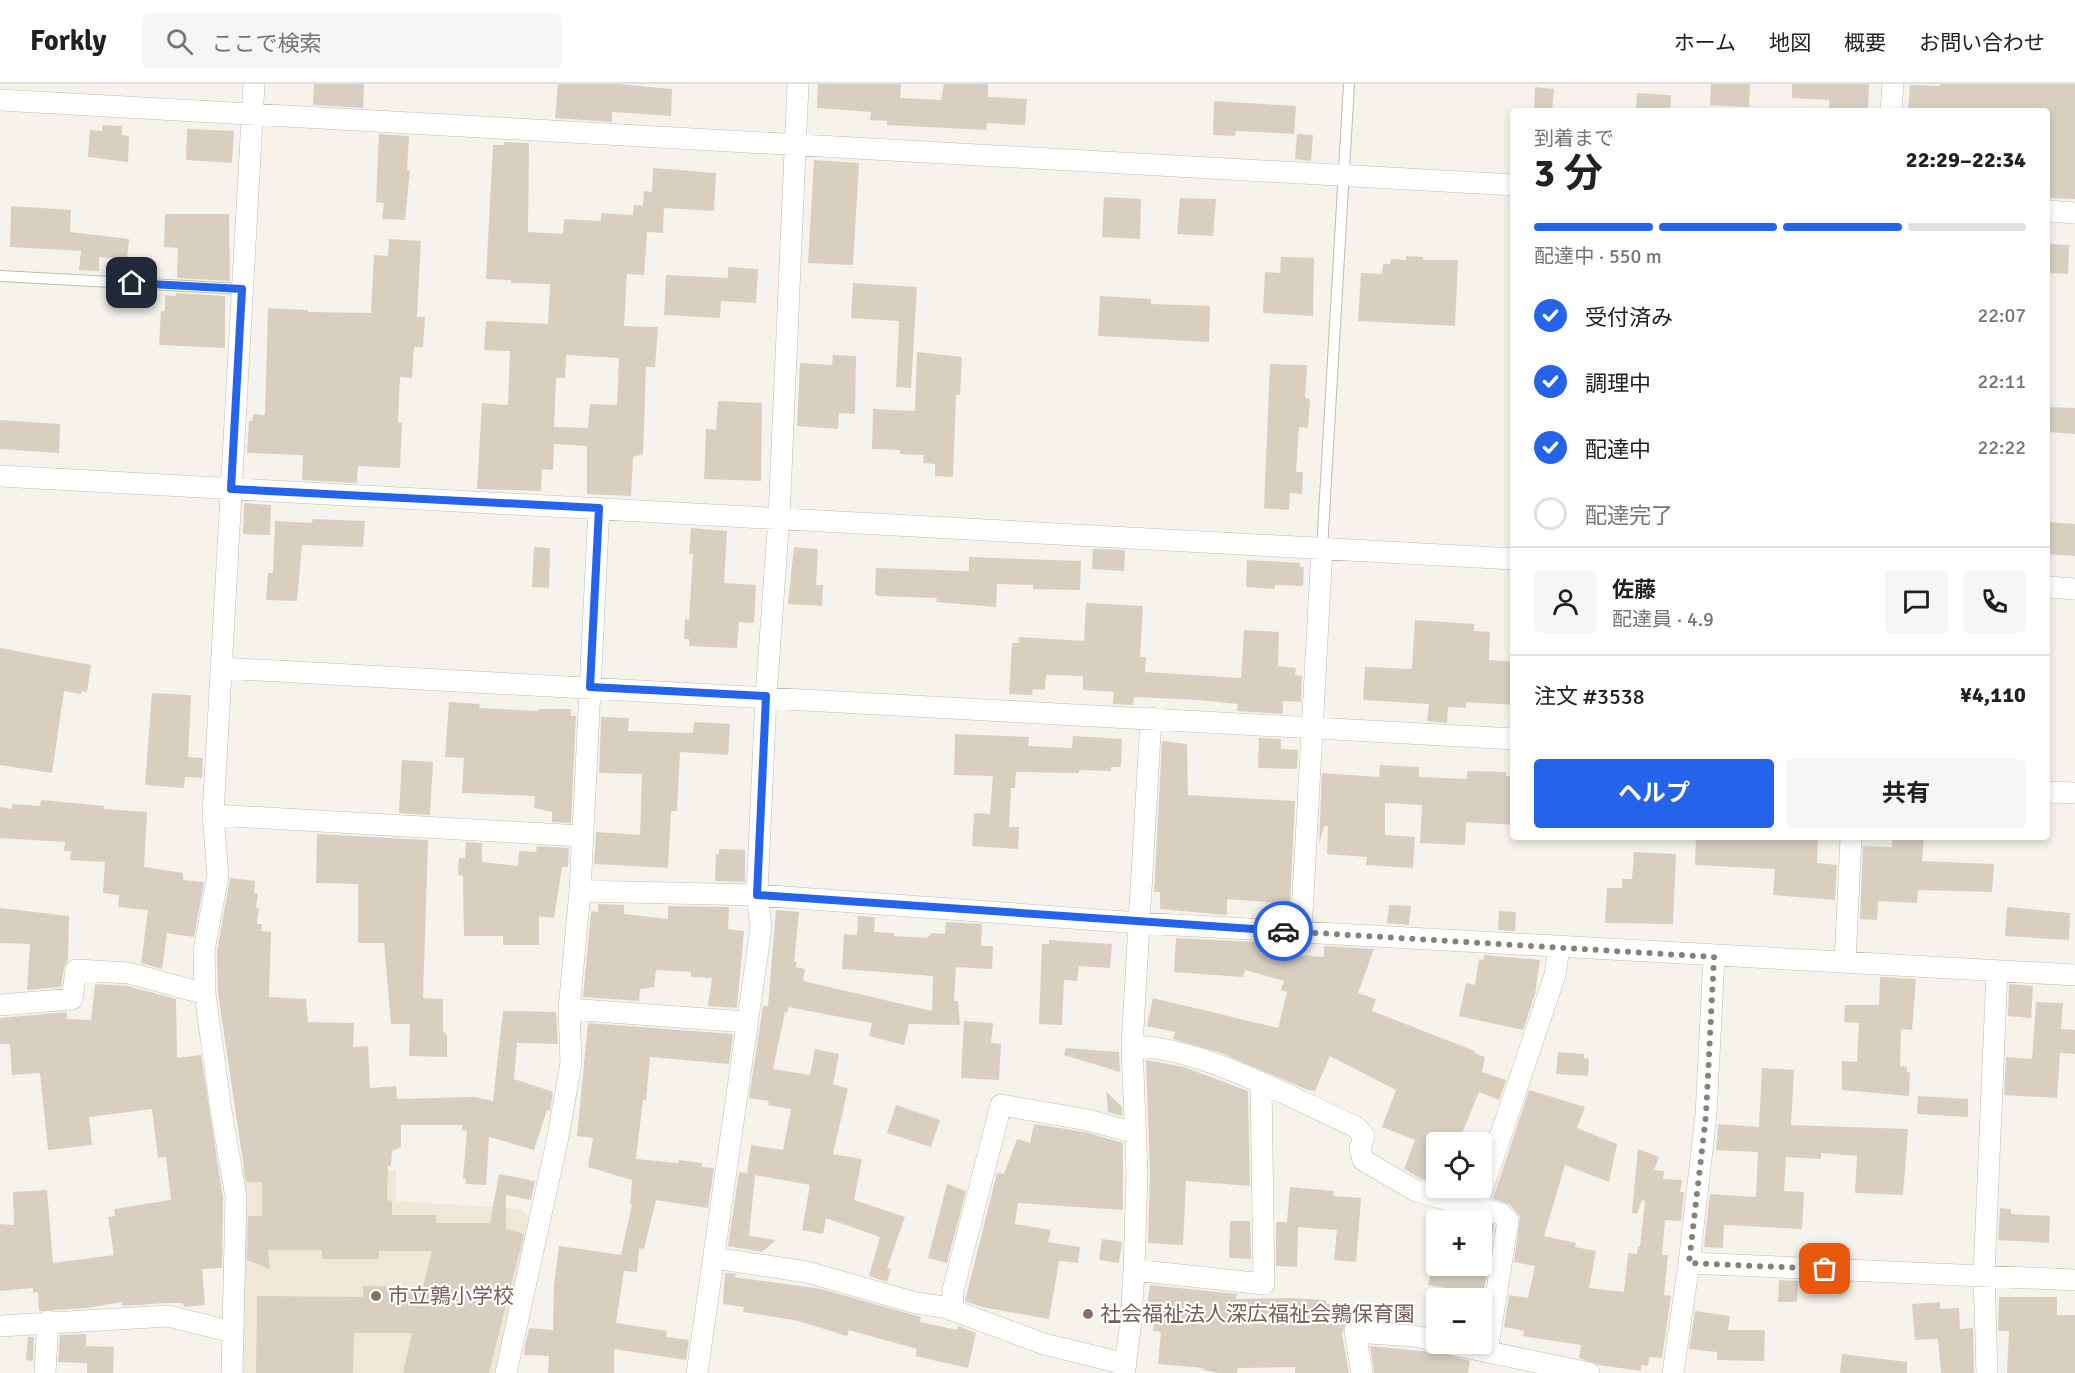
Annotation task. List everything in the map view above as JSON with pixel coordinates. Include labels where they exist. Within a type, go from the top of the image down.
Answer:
[{"type":"street","points":[[232,1373],[236,1197],[221,1110],[206,994],[204,951],[218,875],[213,815],[255,84]]},
{"type":"street","points":[[697,1373],[761,928],[757,895],[766,696],[779,517],[798,84]]},
{"type":"street","points":[[1892,108],[1893,84]]},
{"type":"street","points":[[0,100],[1510,185]]},
{"type":"street","points":[[2050,211],[2075,213]]},
{"type":"street","points":[[0,476],[1510,559]]},
{"type":"street","points":[[506,1373],[558,1137],[571,1063],[569,1009],[580,891],[599,508]]},
{"type":"street","points":[[1301,932],[1322,549]]},
{"type":"street","points":[[2050,587],[2075,589]]},
{"type":"street","points":[[221,668],[766,696],[1510,739]]},
{"type":"street","points":[[714,1258],[807,1272],[916,1303],[952,1310],[1044,1344],[1125,1369],[1134,1270],[1137,1172],[1132,1046],[1151,718]]},
{"type":"street","points":[[2050,792],[2075,793]]},
{"type":"street","points":[[213,815],[581,836]]},
{"type":"street","points":[[1845,962],[1851,840]]},
{"type":"street","points":[[580,891],[757,895],[1140,923],[1714,957],[2075,975]]},
{"type":"street","points":[[1476,1208],[1555,975],[1559,948]]},
{"type":"street","points":[[1673,1373],[1689,1263],[1706,1115],[1714,957]]},
{"type":"street","points":[[0,1005],[72,999],[76,970],[129,973],[206,994]]},
{"type":"street","points":[[1987,1373],[1984,1275],[1997,971]]},
{"type":"street","points":[[569,1009],[747,1022]]},
{"type":"street","points":[[1132,1046],[1153,1046],[1202,1060],[1356,1127],[1364,1136],[1360,1149],[1363,1160],[1416,1191],[1501,1215],[1508,1221],[1492,1321]]},
{"type":"street","points":[[1134,1270],[1264,1284],[1261,1085]]},
{"type":"street","points":[[952,1310],[953,1290],[1001,1105],[1088,1120],[1135,1132]]},
{"type":"street","points":[[1689,1263],[2075,1280]]},
{"type":"street","points":[[0,1326],[48,1321],[168,1316],[233,1332]]},
{"type":"street","points":[[45,1373],[48,1321]]},
{"type":"street","points":[[1362,1373],[1355,1332],[1426,1339]]},
{"type":"street","points":[[1492,1353],[1589,1373]]},
{"type":"lane","points":[[1322,549],[1349,84]]},
{"type":"lane","points":[[0,276],[242,289]]},
{"type":"shaded area","name":"市立鶉小学校","points":[[240,1169],[396,1170],[396,1201],[521,1209],[532,1220],[495,1373],[238,1373]]},
{"type":"building","points":[[314,84],[364,84],[363,108],[313,105]]},
{"type":"building","points":[[558,84],[618,84],[672,89],[671,116],[612,112],[612,122],[555,118]]},
{"type":"building","points":[[818,84],[901,84],[900,98],[941,100],[944,84],[988,84],[988,97],[1027,99],[1025,125],[987,123],[986,130],[887,125],[887,121],[870,120],[871,112],[817,108]]},
{"type":"building","points":[[1711,84],[1750,84],[1749,107],[1710,105]]},
{"type":"building","points":[[1792,84],[1869,84],[1868,108],[1829,108],[1829,100],[1792,98]]},
{"type":"building","points":[[1940,84],[2075,84],[2075,199],[2050,198],[2050,108],[1908,108],[1910,85],[1940,86]]},
{"type":"building","points":[[1535,87],[1554,89],[1552,108],[1534,108]]},
{"type":"building","points":[[1637,93],[1671,95],[1670,108],[1636,108]]},
{"type":"building","points":[[1214,101],[1296,106],[1294,134],[1236,131],[1235,136],[1213,135]]},
{"type":"building","points":[[102,125],[122,126],[122,135],[129,136],[128,162],[88,157],[90,130],[102,131]]},
{"type":"building","points":[[187,129],[234,131],[232,163],[186,160]]},
{"type":"building","points":[[379,134],[409,136],[407,170],[410,170],[405,220],[382,219],[384,203],[376,202]]},
{"type":"building","points":[[1297,134],[1313,135],[1311,161],[1295,159]]},
{"type":"building","points":[[504,142],[529,143],[528,232],[563,234],[564,219],[601,221],[601,213],[633,215],[634,205],[643,206],[644,191],[652,192],[653,168],[716,173],[714,211],[664,208],[663,233],[647,232],[644,275],[627,274],[624,326],[658,327],[655,367],[646,367],[643,454],[633,457],[631,496],[587,494],[587,446],[554,444],[553,470],[542,469],[541,491],[477,489],[482,403],[508,405],[510,351],[484,350],[486,321],[548,324],[550,284],[511,283],[511,280],[486,279],[493,145],[504,145]],"holes":[[[566,355],[619,358],[617,405],[590,404],[588,428],[554,427],[556,378],[565,378]]]},
{"type":"building","points":[[814,160],[859,163],[853,265],[808,263]]},
{"type":"building","points":[[1104,197],[1141,199],[1140,239],[1102,237]]},
{"type":"building","points":[[1180,198],[1216,199],[1213,236],[1177,234]]},
{"type":"building","points":[[11,206],[71,210],[70,232],[129,239],[127,259],[99,257],[99,271],[79,270],[81,251],[10,247]]},
{"type":"building","points":[[165,214],[229,214],[230,281],[177,278],[178,248],[164,247]]},
{"type":"building","points":[[389,239],[421,241],[417,317],[425,317],[423,347],[414,347],[412,378],[400,377],[398,422],[402,423],[400,468],[358,466],[357,483],[302,480],[303,455],[247,453],[249,421],[252,421],[253,414],[265,415],[268,308],[308,310],[308,312],[371,313],[374,255],[388,256]]},
{"type":"building","points":[[2050,244],[2069,245],[2068,274],[2050,273]]},
{"type":"building","points":[[1406,256],[1423,257],[1423,260],[1458,260],[1455,326],[1358,321],[1361,273],[1382,274],[1383,264],[1390,264],[1391,259],[1406,260]]},
{"type":"building","points":[[1281,257],[1314,258],[1313,316],[1263,313],[1265,272],[1280,273]]},
{"type":"building","points":[[728,267],[758,269],[756,303],[721,301],[720,318],[664,315],[666,275],[728,278]]},
{"type":"building","points":[[853,283],[917,287],[911,388],[896,387],[899,321],[851,318]]},
{"type":"building","points":[[176,293],[225,296],[225,348],[159,345],[161,311],[165,311],[165,295],[176,296]]},
{"type":"building","points":[[1100,296],[1151,299],[1151,304],[1210,306],[1209,342],[1098,336]]},
{"type":"building","points":[[917,352],[962,357],[960,395],[956,395],[953,477],[935,476],[935,464],[923,463],[924,455],[900,454],[900,450],[872,449],[873,409],[915,411]]},
{"type":"building","points":[[833,355],[856,356],[855,414],[839,413],[838,429],[797,426],[800,363],[832,365]]},
{"type":"building","points":[[1270,364],[1307,365],[1305,398],[1310,399],[1308,428],[1299,427],[1296,472],[1303,472],[1302,494],[1290,493],[1289,510],[1264,508]]},
{"type":"building","points":[[718,401],[762,403],[761,481],[704,479],[706,429],[716,430]]},
{"type":"building","points":[[2050,407],[2075,408],[2075,434],[2050,432]]},
{"type":"building","points":[[0,420],[60,424],[59,453],[0,449]]},
{"type":"building","points":[[244,503],[271,505],[270,535],[243,534]]},
{"type":"building","points":[[313,519],[365,521],[363,547],[302,545],[297,601],[266,600],[268,573],[273,573],[275,521],[312,523]]},
{"type":"building","points":[[2050,522],[2075,524],[2075,556],[2050,554]]},
{"type":"building","points":[[691,528],[727,531],[724,583],[756,585],[754,623],[739,622],[737,648],[689,646],[689,639],[684,639],[685,619],[689,620],[693,554],[689,554]]},
{"type":"building","points":[[534,547],[550,548],[549,588],[532,587]]},
{"type":"building","points":[[794,547],[818,549],[816,585],[823,585],[822,606],[788,604]]},
{"type":"building","points":[[1093,549],[1125,550],[1124,571],[1092,569]]},
{"type":"building","points":[[969,557],[1081,561],[1080,590],[1033,589],[1033,585],[997,584],[996,607],[936,602],[937,598],[877,596],[875,593],[876,568],[969,571]]},
{"type":"building","points":[[1247,560],[1300,563],[1300,567],[1304,567],[1303,586],[1275,585],[1275,589],[1246,587]]},
{"type":"building","points":[[1086,603],[1143,606],[1140,657],[1146,657],[1145,672],[1241,678],[1244,630],[1279,632],[1278,666],[1296,668],[1295,675],[1302,676],[1301,702],[1283,701],[1283,714],[1237,711],[1238,704],[1200,700],[1134,697],[1133,705],[1113,704],[1114,692],[1083,690],[1083,676],[1046,675],[1045,690],[1033,689],[1032,695],[1009,694],[1012,643],[1019,643],[1019,637],[1084,641]]},
{"type":"building","points":[[1415,620],[1474,624],[1474,631],[1490,632],[1489,660],[1510,662],[1510,705],[1466,702],[1466,708],[1448,707],[1447,723],[1427,721],[1429,704],[1363,700],[1365,667],[1412,669]]},
{"type":"building","points":[[0,648],[91,665],[87,692],[82,691],[81,694],[64,691],[52,773],[0,765]]},
{"type":"building","points":[[152,693],[191,695],[188,757],[203,758],[202,778],[185,777],[184,788],[145,785]]},
{"type":"building","points":[[449,702],[480,704],[479,708],[538,711],[538,709],[571,709],[571,716],[576,716],[571,823],[552,822],[552,812],[534,808],[535,796],[462,793],[464,758],[445,757]]},
{"type":"building","points":[[601,717],[629,718],[628,731],[693,733],[694,722],[730,724],[728,755],[680,752],[677,811],[671,811],[668,868],[594,864],[596,832],[640,835],[642,774],[599,773]]},
{"type":"building","points":[[955,734],[1029,737],[1028,746],[1072,748],[1073,736],[1122,739],[1121,767],[1111,767],[1111,771],[1079,770],[1079,773],[1016,772],[1015,788],[1011,788],[1009,827],[1019,827],[1018,849],[972,846],[974,813],[990,814],[993,776],[954,775]]},
{"type":"building","points":[[1259,738],[1281,739],[1281,749],[1298,750],[1297,769],[1258,768]]},
{"type":"building","points":[[1162,741],[1187,744],[1188,795],[1295,801],[1290,904],[1227,899],[1227,915],[1160,909],[1160,892],[1154,892]]},
{"type":"building","points":[[402,760],[433,762],[430,815],[399,813]]},
{"type":"building","points":[[1380,765],[1419,767],[1419,777],[1467,779],[1467,771],[1506,772],[1506,776],[1510,776],[1510,825],[1466,822],[1465,845],[1420,843],[1422,805],[1385,803],[1385,835],[1415,837],[1413,868],[1366,865],[1367,857],[1327,854],[1328,826],[1324,826],[1319,844],[1322,773],[1379,777]]},
{"type":"building","points":[[41,800],[104,806],[104,809],[147,812],[144,867],[183,873],[183,880],[204,882],[194,937],[167,933],[162,969],[141,963],[148,910],[118,907],[119,895],[103,893],[105,862],[70,860],[71,851],[64,851],[65,842],[0,838],[0,807],[12,809],[12,804],[40,806]]},
{"type":"building","points":[[317,834],[428,840],[423,998],[443,999],[443,1031],[447,1035],[447,1057],[409,1056],[410,1024],[391,1024],[384,943],[358,943],[358,884],[316,883]]},
{"type":"building","points":[[1696,840],[1818,840],[1817,863],[1837,865],[1835,900],[1773,895],[1775,869],[1695,865]]},
{"type":"building","points":[[1892,840],[1924,840],[1922,861],[1994,864],[1992,892],[1918,890],[1917,903],[1878,901],[1877,920],[1860,919],[1863,846],[1892,847]]},
{"type":"building","points":[[466,842],[482,843],[482,862],[518,866],[519,851],[536,852],[537,846],[569,848],[568,867],[562,867],[554,918],[539,916],[539,945],[503,945],[503,936],[464,936],[463,876],[458,875],[459,858],[465,858]]},
{"type":"building","points":[[719,849],[745,850],[745,882],[715,881],[716,854],[719,854]]},
{"type":"building","points":[[1634,852],[1676,854],[1673,924],[1605,923],[1607,888],[1622,888],[1622,879],[1632,879]]},
{"type":"building","points":[[230,878],[255,881],[254,893],[258,894],[256,908],[259,908],[257,924],[262,924],[261,931],[271,932],[269,997],[306,999],[308,1022],[354,1023],[353,1047],[368,1046],[370,1088],[396,1086],[397,1099],[475,1097],[493,1101],[503,1011],[556,1012],[558,1044],[517,1043],[514,1079],[553,1092],[550,1111],[547,1110],[534,1150],[489,1137],[486,1185],[466,1184],[466,1179],[463,1178],[467,1131],[461,1130],[463,1125],[401,1125],[401,1147],[392,1151],[391,1166],[388,1166],[387,1200],[392,1201],[392,1215],[436,1215],[436,1223],[490,1223],[499,1174],[535,1181],[531,1200],[506,1195],[506,1229],[524,1234],[489,1373],[403,1373],[412,1333],[354,1333],[353,1373],[256,1373],[257,1296],[363,1297],[363,1286],[423,1287],[432,1251],[379,1251],[379,1259],[322,1259],[322,1250],[268,1250],[270,1269],[247,1260],[248,1216],[262,1216],[262,1182],[246,1182],[218,993],[217,952]]},
{"type":"building","points":[[598,904],[624,905],[624,914],[668,919],[668,906],[729,907],[728,929],[744,931],[737,1008],[708,1006],[712,978],[691,977],[691,972],[656,970],[654,987],[640,989],[639,1001],[583,997],[591,911],[598,912]]},
{"type":"building","points":[[1389,905],[1411,906],[1409,925],[1387,923]]},
{"type":"building","points":[[2007,907],[2070,913],[2069,940],[2005,936]]},
{"type":"building","points":[[0,908],[69,916],[68,960],[64,968],[61,987],[27,990],[30,944],[0,943]]},
{"type":"building","points":[[776,910],[799,912],[794,962],[797,962],[796,967],[805,969],[803,981],[932,1011],[933,976],[842,969],[844,934],[857,935],[858,916],[875,917],[874,932],[894,933],[894,936],[927,938],[932,933],[945,934],[946,922],[982,924],[981,946],[993,946],[992,969],[956,967],[954,1001],[958,1001],[960,1025],[909,1024],[904,1045],[869,1036],[872,1023],[788,1007],[788,1012],[785,1012],[773,1069],[810,1075],[815,1049],[839,1054],[833,1084],[848,1089],[833,1154],[862,1159],[854,1200],[905,1217],[887,1268],[891,1269],[887,1282],[869,1276],[880,1237],[826,1218],[823,1234],[802,1230],[810,1185],[755,1175],[749,1236],[776,1240],[762,1252],[728,1246],[739,1172],[747,1173],[751,1145],[783,1150],[791,1109],[768,1105],[769,1101],[749,1098],[763,1006],[768,1006]]},
{"type":"building","points":[[1499,911],[1516,912],[1515,931],[1498,930]]},
{"type":"building","points":[[1176,938],[1277,943],[1289,947],[1287,954],[1324,957],[1324,946],[1374,949],[1358,993],[1376,999],[1372,1011],[1485,1057],[1482,1072],[1506,1080],[1499,1100],[1479,1092],[1463,1132],[1426,1132],[1426,1180],[1421,1179],[1404,1169],[1415,1140],[1382,1127],[1396,1090],[1330,1056],[1315,1091],[1308,1090],[1221,1053],[1173,1039],[1175,1032],[1147,1026],[1153,998],[1278,1028],[1287,992],[1281,990],[1284,981],[1245,970],[1243,977],[1174,972]]},
{"type":"building","points":[[1049,940],[1112,944],[1110,968],[1079,966],[1077,981],[1064,980],[1062,1025],[1039,1024],[1042,944],[1049,944]]},
{"type":"building","points":[[1484,955],[1540,960],[1535,994],[1523,1030],[1459,1016],[1466,983],[1475,985],[1479,959],[1483,960]]},
{"type":"building","points":[[1880,977],[1916,979],[1912,1030],[1901,1029],[1900,1066],[1907,1067],[1907,1072],[1910,1073],[1909,1096],[1842,1090],[1842,1061],[1857,1062],[1859,1023],[1844,1022],[1845,1005],[1879,1005]]},
{"type":"building","points":[[95,984],[127,986],[176,999],[177,1058],[201,1055],[223,1198],[222,1268],[202,1269],[205,1305],[185,1307],[182,1303],[167,1303],[122,1306],[122,1302],[87,1308],[39,1311],[38,1292],[33,1293],[33,1288],[0,1291],[0,1224],[14,1225],[13,1192],[47,1190],[53,1263],[114,1255],[108,1217],[115,1216],[114,1209],[171,1200],[166,1157],[158,1158],[152,1109],[89,1117],[92,1145],[48,1150],[40,1073],[12,1075],[10,1044],[0,1044],[0,1018],[67,1012],[67,1019],[91,1020]]},
{"type":"building","points":[[2009,984],[2033,986],[2031,1018],[2008,1016]]},
{"type":"building","points":[[2036,1002],[2063,1003],[2061,1029],[2075,1030],[2075,1054],[2060,1053],[2057,1098],[2004,1095],[2006,1057],[2032,1059]]},
{"type":"building","points":[[964,1021],[993,1023],[991,1043],[1001,1044],[999,1080],[961,1078]]},
{"type":"building","points":[[588,1023],[733,1034],[729,1064],[650,1057],[646,1100],[643,1100],[636,1159],[678,1163],[679,1160],[702,1163],[702,1167],[714,1168],[708,1208],[656,1200],[644,1249],[639,1248],[637,1272],[624,1271],[616,1323],[667,1331],[666,1337],[689,1340],[686,1360],[614,1349],[614,1373],[548,1373],[549,1356],[524,1355],[529,1328],[553,1330],[554,1285],[559,1246],[621,1255],[632,1205],[630,1204],[632,1180],[588,1167],[593,1138],[577,1136]]},
{"type":"building","points":[[1066,1048],[1119,1052],[1120,1072],[1064,1055]]},
{"type":"building","points":[[1558,1052],[1584,1054],[1584,1058],[1589,1059],[1588,1076],[1556,1074]]},
{"type":"building","points":[[1146,1060],[1184,1067],[1248,1091],[1250,1186],[1186,1181],[1183,1245],[1148,1243],[1150,1172]]},
{"type":"building","points":[[1762,1068],[1794,1070],[1791,1125],[1908,1129],[1903,1195],[1855,1193],[1857,1156],[1821,1153],[1821,1159],[1786,1157],[1784,1191],[1804,1192],[1802,1229],[1724,1225],[1723,1248],[1704,1247],[1710,1194],[1756,1197],[1758,1152],[1716,1150],[1718,1124],[1759,1127]]},
{"type":"building","points":[[1529,1090],[1585,1107],[1577,1128],[1617,1144],[1609,1182],[1565,1165],[1544,1236],[1576,1243],[1575,1247],[1596,1251],[1589,1288],[1624,1292],[1628,1253],[1637,1254],[1638,1246],[1640,1247],[1645,1201],[1642,1200],[1637,1214],[1632,1213],[1638,1149],[1659,1157],[1654,1170],[1664,1171],[1663,1179],[1682,1180],[1680,1192],[1684,1192],[1681,1221],[1665,1220],[1662,1255],[1668,1255],[1664,1295],[1671,1296],[1662,1358],[1649,1357],[1648,1366],[1641,1365],[1641,1371],[1599,1365],[1579,1358],[1581,1345],[1523,1336],[1524,1331],[1504,1327],[1509,1295],[1528,1298],[1535,1266],[1514,1262],[1520,1217],[1510,1205],[1493,1199]]},
{"type":"building","points":[[1106,1091],[1122,1107],[1122,1116],[1108,1112]]},
{"type":"building","points":[[1918,1096],[1968,1099],[1968,1117],[1917,1114]]},
{"type":"building","points":[[896,1105],[940,1120],[931,1147],[887,1133]]},
{"type":"building","points":[[1034,1124],[1085,1132],[1123,1143],[1123,1210],[1018,1203],[1015,1224],[1051,1230],[1048,1242],[1080,1247],[1078,1263],[1059,1261],[1049,1319],[982,1307],[965,1301],[997,1173],[1004,1174],[1017,1139],[1030,1143]]},
{"type":"building","points":[[947,1184],[966,1191],[947,1263],[928,1258]]},
{"type":"building","points":[[1290,1187],[1334,1191],[1333,1196],[1361,1198],[1356,1262],[1334,1260],[1337,1230],[1298,1227],[1297,1267],[1276,1266],[1276,1222],[1287,1222]]},
{"type":"building","points":[[2000,1208],[2011,1209],[2011,1214],[2050,1216],[2049,1243],[1998,1240]]},
{"type":"building","points":[[1230,1221],[1250,1221],[1251,1259],[1229,1258]]},
{"type":"building","points":[[1102,1239],[1122,1242],[1119,1263],[1099,1260]]},
{"type":"building","points":[[725,1273],[737,1274],[734,1277],[821,1289],[921,1317],[920,1322],[957,1330],[958,1326],[976,1333],[968,1368],[915,1356],[917,1349],[849,1330],[847,1336],[795,1320],[743,1312],[744,1307],[723,1304]]},
{"type":"building","points":[[1430,1276],[1486,1276],[1484,1288],[1446,1288],[1428,1285]]},
{"type":"building","points":[[1779,1280],[1798,1281],[1797,1302],[1778,1302]]},
{"type":"building","points":[[1150,1285],[1237,1294],[1236,1299],[1291,1298],[1326,1300],[1326,1304],[1341,1304],[1346,1323],[1342,1334],[1349,1373],[1295,1373],[1295,1367],[1238,1368],[1237,1373],[1219,1373],[1203,1370],[1204,1368],[1158,1364],[1161,1332],[1153,1331],[1156,1306],[1147,1305]]},
{"type":"building","points":[[1999,1297],[2057,1297],[2057,1315],[2075,1315],[2075,1373],[2007,1373],[2009,1331],[1998,1331]]},
{"type":"building","points":[[1940,1302],[1940,1309],[1959,1308],[1960,1329],[1973,1328],[1974,1373],[1941,1373],[1938,1339],[1915,1340],[1912,1304]]},
{"type":"building","points":[[1695,1311],[1730,1316],[1728,1330],[1765,1330],[1764,1361],[1717,1360],[1717,1352],[1689,1349]]},
{"type":"building","points":[[86,1334],[86,1346],[114,1347],[113,1373],[87,1373],[87,1363],[58,1362],[60,1335]]},
{"type":"building","points":[[28,1337],[34,1337],[33,1361],[26,1360]]},
{"type":"building","points":[[1370,1346],[1426,1352],[1426,1354],[1445,1354],[1470,1361],[1468,1373],[1374,1373]]},
{"type":"building","points":[[1842,1354],[1907,1362],[1907,1373],[1840,1373]]},
{"type":"way so far","points":[[1283,931],[1714,957],[1706,1115],[1689,1263],[1825,1269]]},
{"type":"place","name":"市立鶉小学校","points":[[376,1296]]},
{"type":"place","name":"社会福祉法人深広福祉会鶉保育園","points":[[1088,1314]]},
{"type":"route","points":[[132,283],[242,289],[231,489],[599,508],[590,687],[766,696],[757,895],[1283,931]]}]
